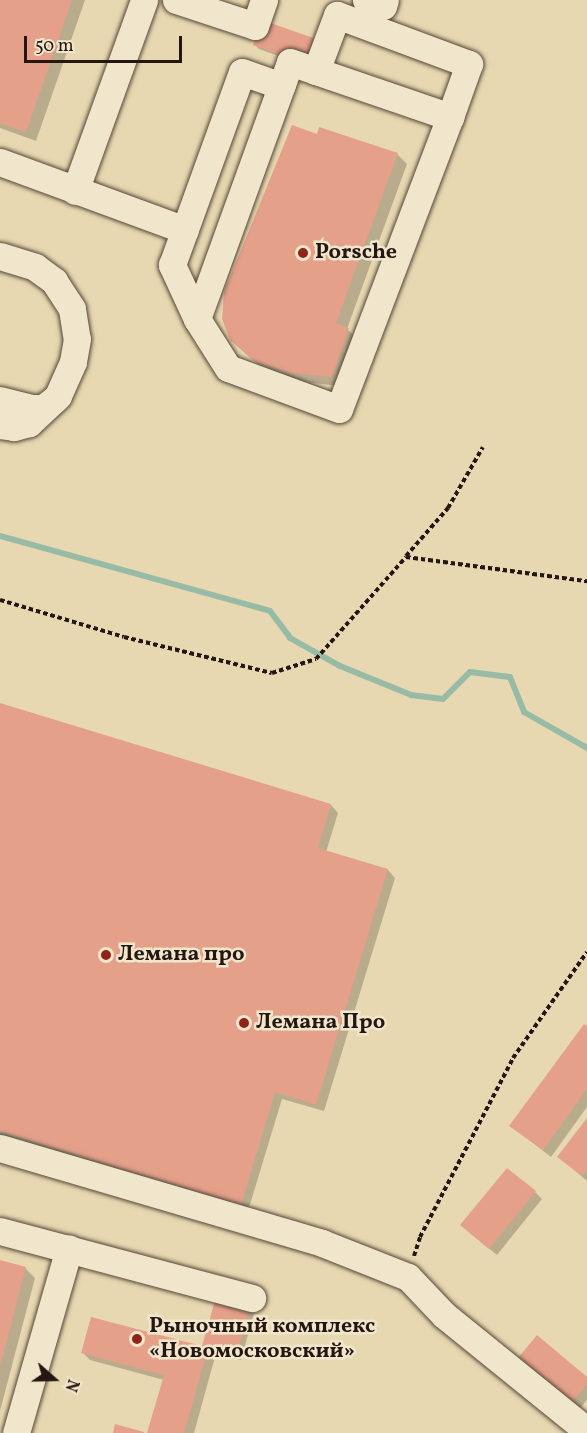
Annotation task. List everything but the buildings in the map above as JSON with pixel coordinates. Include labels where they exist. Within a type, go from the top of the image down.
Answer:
[{"type":"street","points":[[75,191],[144,0]]},
{"type":"street","points":[[176,0],[255,26],[264,0]]},
{"type":"street","points":[[366,0],[383,6],[385,0]]},
{"type":"street","points":[[282,86],[242,72],[172,265],[197,319],[228,369],[339,409],[469,64],[337,15],[316,71]]},
{"type":"street","points":[[197,319],[291,62],[450,117]]},
{"type":"street","points":[[0,162],[185,230]]},
{"type":"street","points":[[0,256],[42,270],[61,289],[72,309],[76,328],[75,351],[69,374],[58,396],[29,423],[14,427],[0,425]]},
{"type":"street","points":[[0,400],[31,408],[43,408],[58,396]]},
{"type":"street","points":[[0,1148],[322,1243],[408,1277],[444,1315],[587,1431]]},
{"type":"street","points":[[0,1231],[252,1298]]},
{"type":"street","points":[[16,1433],[69,1248]]},
{"type":"path","points":[[0,600],[124,637],[272,673],[316,659],[448,508],[483,447]]},
{"type":"path","points":[[406,557],[587,581]]},
{"type":"path","points":[[408,1277],[420,1237],[513,1058],[587,952]]},
{"type":"waterway","points":[[0,536],[270,611],[290,638],[340,666],[411,695],[443,699],[470,672],[510,677],[524,712],[587,748]]},
{"type":"place","name":"Porsche","points":[[303,253]]},
{"type":"place","name":"Лемана про","points":[[106,955]]},
{"type":"place","name":"Лемана Про","points":[[244,1023]]},
{"type":"place","name":"Рыночный комплекс «Новомосковский»","points":[[137,1339]]}]
